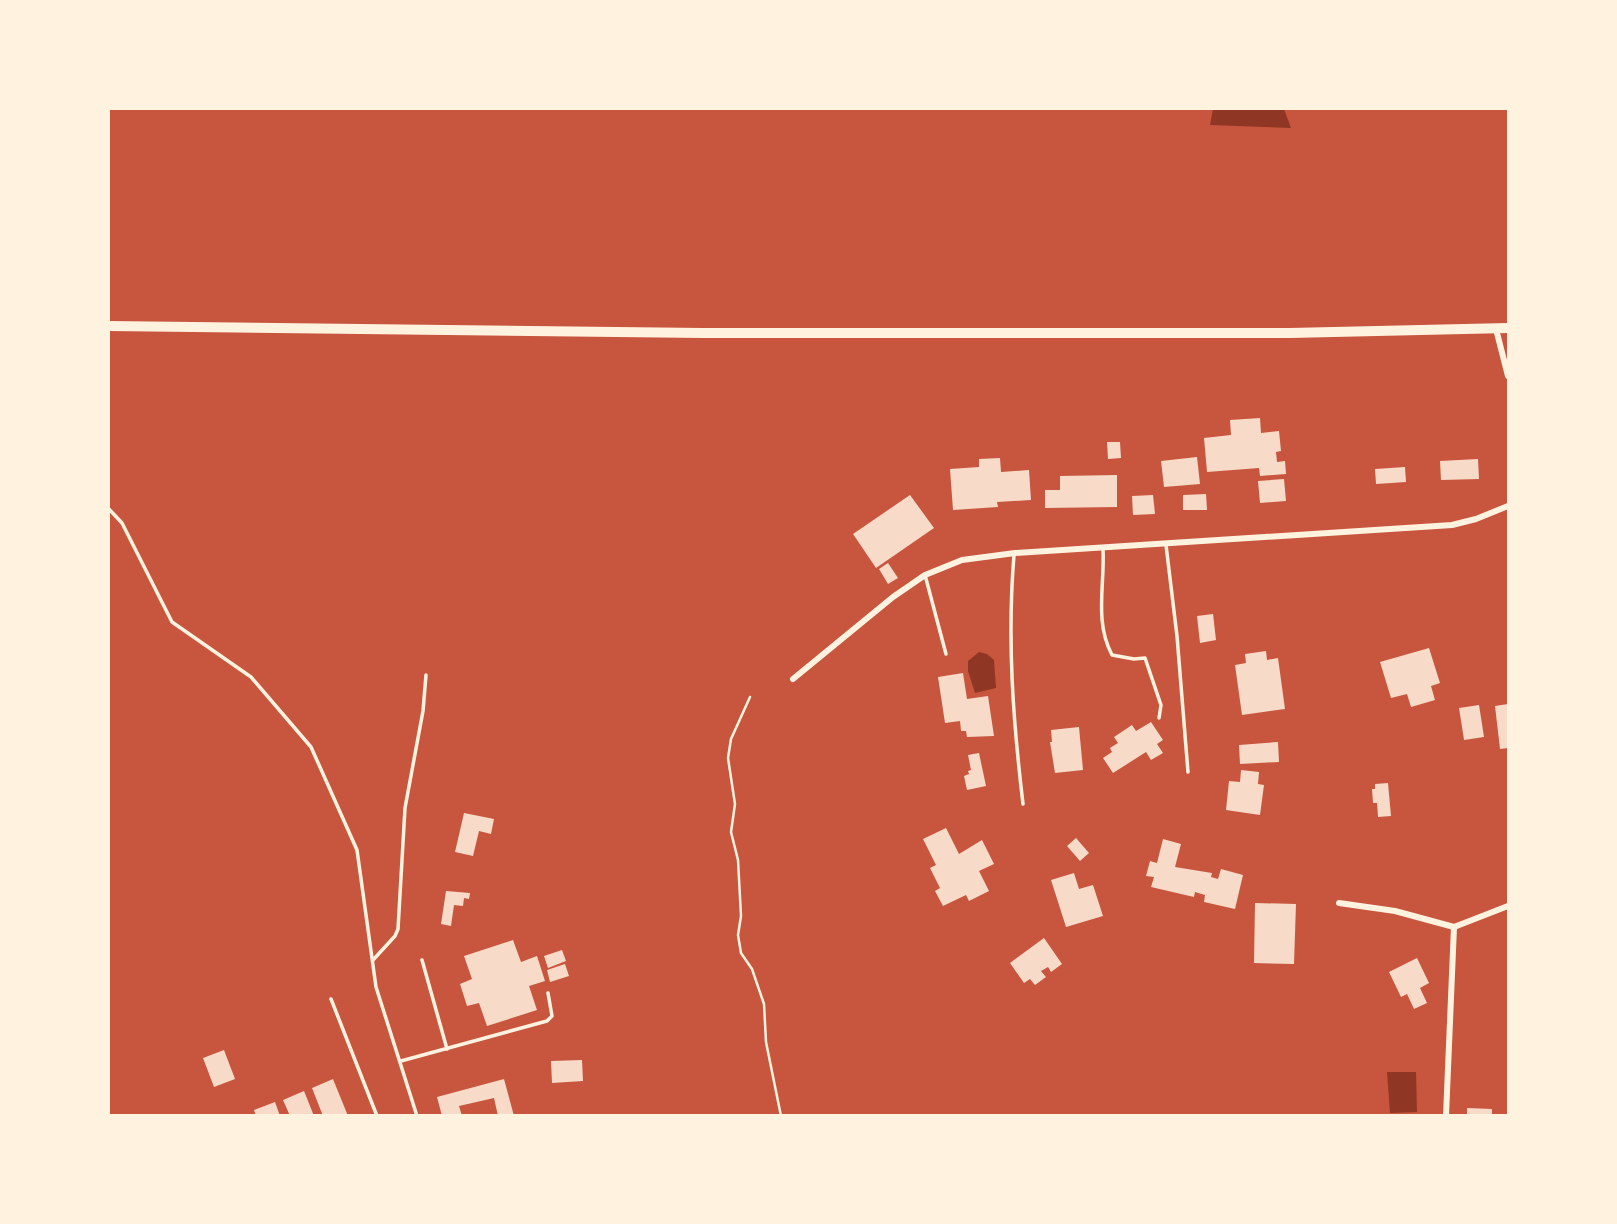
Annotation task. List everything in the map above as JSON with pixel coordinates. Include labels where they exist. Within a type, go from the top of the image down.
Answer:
[{"type":"highway","points":[[108,326],[704,333],[1290,333],[1508,328]]},
{"type":"street","points":[[1496,329],[1508,376]]},
{"type":"street","points":[[793,679],[893,597],[925,575],[962,560],[1015,552],[1452,525],[1508,506]]},
{"type":"street","points":[[1339,903],[1395,911],[1454,927],[1508,906]]},
{"type":"street","points":[[1446,1115],[1454,927]]},
{"type":"lane","points":[[108,508],[122,523],[172,622],[251,677],[312,747],[357,850],[376,987],[417,1115]]},
{"type":"lane","points":[[1166,543],[1188,772]]},
{"type":"lane","points":[[1103,547],[1100,608],[1104,640],[1112,655],[1145,658],[1161,705],[1158,718]]},
{"type":"lane","points":[[1015,552],[1010,607],[1010,675],[1023,804]]},
{"type":"lane","points":[[925,575],[946,654]]},
{"type":"lane","points":[[373,960],[398,929],[405,808],[423,711],[426,675]]},
{"type":"lane","points":[[422,960],[447,1049]]},
{"type":"lane","points":[[401,1061],[547,1021],[553,1010],[548,993]]},
{"type":"lane","points":[[331,999],[377,1115]]},
{"type":"path","points":[[750,697],[731,739],[729,758],[735,804],[731,832],[739,871],[741,916],[738,934],[741,953],[752,969],[764,1004],[766,1042],[781,1115]]},
{"type":"shaded area","points":[[1213,109],[1284,109],[1291,128],[1210,125]]},
{"type":"shaded area","points":[[979,652],[994,660],[996,688],[975,693],[968,671],[968,661]]},
{"type":"shaded area","points":[[1387,1072],[1416,1072],[1417,1112],[1390,1113]]},
{"type":"building","points":[[1260,418],[1261,433],[1279,431],[1281,451],[1276,452],[1277,462],[1285,461],[1286,474],[1260,476],[1259,468],[1207,472],[1204,438],[1231,435],[1230,420]]},
{"type":"building","points":[[1107,442],[1120,442],[1121,458],[1108,459]]},
{"type":"building","points":[[1197,457],[1200,484],[1164,487],[1161,461]]},
{"type":"building","points":[[1000,458],[1001,472],[1029,470],[1031,500],[997,502],[998,507],[953,510],[950,469],[979,467],[979,459]]},
{"type":"building","points":[[1478,459],[1479,479],[1441,480],[1440,461]]},
{"type":"building","points":[[1405,467],[1406,482],[1376,484],[1375,469]]},
{"type":"building","points":[[1117,475],[1117,507],[1045,508],[1045,490],[1060,490],[1060,476]]},
{"type":"building","points":[[1284,479],[1286,501],[1260,503],[1258,481]]},
{"type":"building","points":[[1206,494],[1207,510],[1183,510],[1183,495]]},
{"type":"building","points":[[910,495],[934,528],[876,568],[853,534]]},
{"type":"building","points":[[1153,495],[1155,514],[1133,515],[1132,496]]},
{"type":"building","points":[[888,563],[898,578],[888,584],[879,569]]},
{"type":"building","points":[[1213,614],[1216,640],[1200,643],[1197,616]]},
{"type":"building","points":[[1429,648],[1440,683],[1431,686],[1435,700],[1411,707],[1407,694],[1391,698],[1380,662]]},
{"type":"building","points":[[1266,651],[1267,660],[1278,658],[1285,709],[1242,715],[1235,665],[1246,663],[1245,654]]},
{"type":"building","points":[[963,673],[967,699],[988,696],[994,736],[967,737],[966,731],[961,731],[960,721],[945,723],[938,677]]},
{"type":"building","points":[[1508,704],[1508,748],[1500,749],[1495,706]]},
{"type":"building","points":[[1479,705],[1484,737],[1464,740],[1459,708]]},
{"type":"building","points":[[1151,722],[1163,740],[1157,744],[1163,753],[1151,760],[1146,752],[1113,773],[1103,758],[1112,752],[1110,748],[1118,743],[1114,737],[1132,725],[1136,731]]},
{"type":"building","points":[[1079,727],[1083,770],[1055,773],[1050,742],[1051,730]]},
{"type":"building","points":[[1278,742],[1279,762],[1240,764],[1239,745]]},
{"type":"building","points":[[979,753],[986,786],[967,790],[964,776],[971,770],[968,755]]},
{"type":"building","points":[[1241,770],[1259,772],[1258,784],[1264,785],[1260,815],[1226,810],[1229,781],[1240,782]]},
{"type":"building","points":[[1388,783],[1391,816],[1378,817],[1372,789],[1375,789],[1375,784]]},
{"type":"building","points":[[464,813],[494,819],[491,834],[479,831],[473,856],[455,852]]},
{"type":"building","points":[[946,828],[959,854],[982,840],[994,864],[979,871],[989,891],[969,901],[966,895],[943,906],[935,891],[940,888],[930,868],[936,865],[923,839]]},
{"type":"building","points":[[1076,838],[1089,853],[1080,861],[1067,846]]},
{"type":"building","points":[[1163,839],[1181,844],[1175,867],[1212,873],[1211,877],[1218,879],[1221,869],[1243,875],[1235,909],[1204,902],[1205,895],[1195,892],[1194,897],[1151,887],[1154,877],[1146,876],[1150,861],[1157,863]]},
{"type":"building","points":[[1074,873],[1079,889],[1093,885],[1103,916],[1066,927],[1051,880]]},
{"type":"building","points":[[446,891],[470,893],[469,899],[464,898],[463,906],[454,905],[451,926],[441,924]]},
{"type":"building","points":[[1255,903],[1296,904],[1294,964],[1254,963]]},
{"type":"building","points":[[1044,938],[1062,964],[1051,972],[1048,967],[1041,971],[1046,977],[1035,985],[1030,979],[1024,983],[1010,963]]},
{"type":"building","points":[[513,940],[521,962],[537,956],[545,981],[529,986],[537,1010],[487,1026],[479,1003],[467,1006],[460,984],[472,979],[464,956]]},
{"type":"building","points":[[562,950],[566,961],[548,968],[544,956]]},
{"type":"building","points":[[1417,958],[1429,983],[1420,988],[1427,1003],[1414,1009],[1407,994],[1401,997],[1389,972]]},
{"type":"building","points":[[565,964],[569,976],[550,982],[547,970]]},
{"type":"building","points":[[224,1050],[235,1079],[214,1087],[203,1058]]},
{"type":"building","points":[[582,1060],[583,1081],[552,1083],[551,1061]]},
{"type":"building","points":[[333,1079],[348,1116],[323,1116],[312,1088]]},
{"type":"building","points":[[504,1079],[514,1116],[498,1116],[494,1098],[459,1106],[462,1116],[442,1116],[437,1097]]},
{"type":"building","points":[[304,1091],[314,1116],[290,1116],[283,1100]]},
{"type":"building","points":[[275,1102],[280,1116],[256,1116],[254,1110]]},
{"type":"building","points":[[1467,1108],[1492,1109],[1492,1116],[1467,1116]]}]
